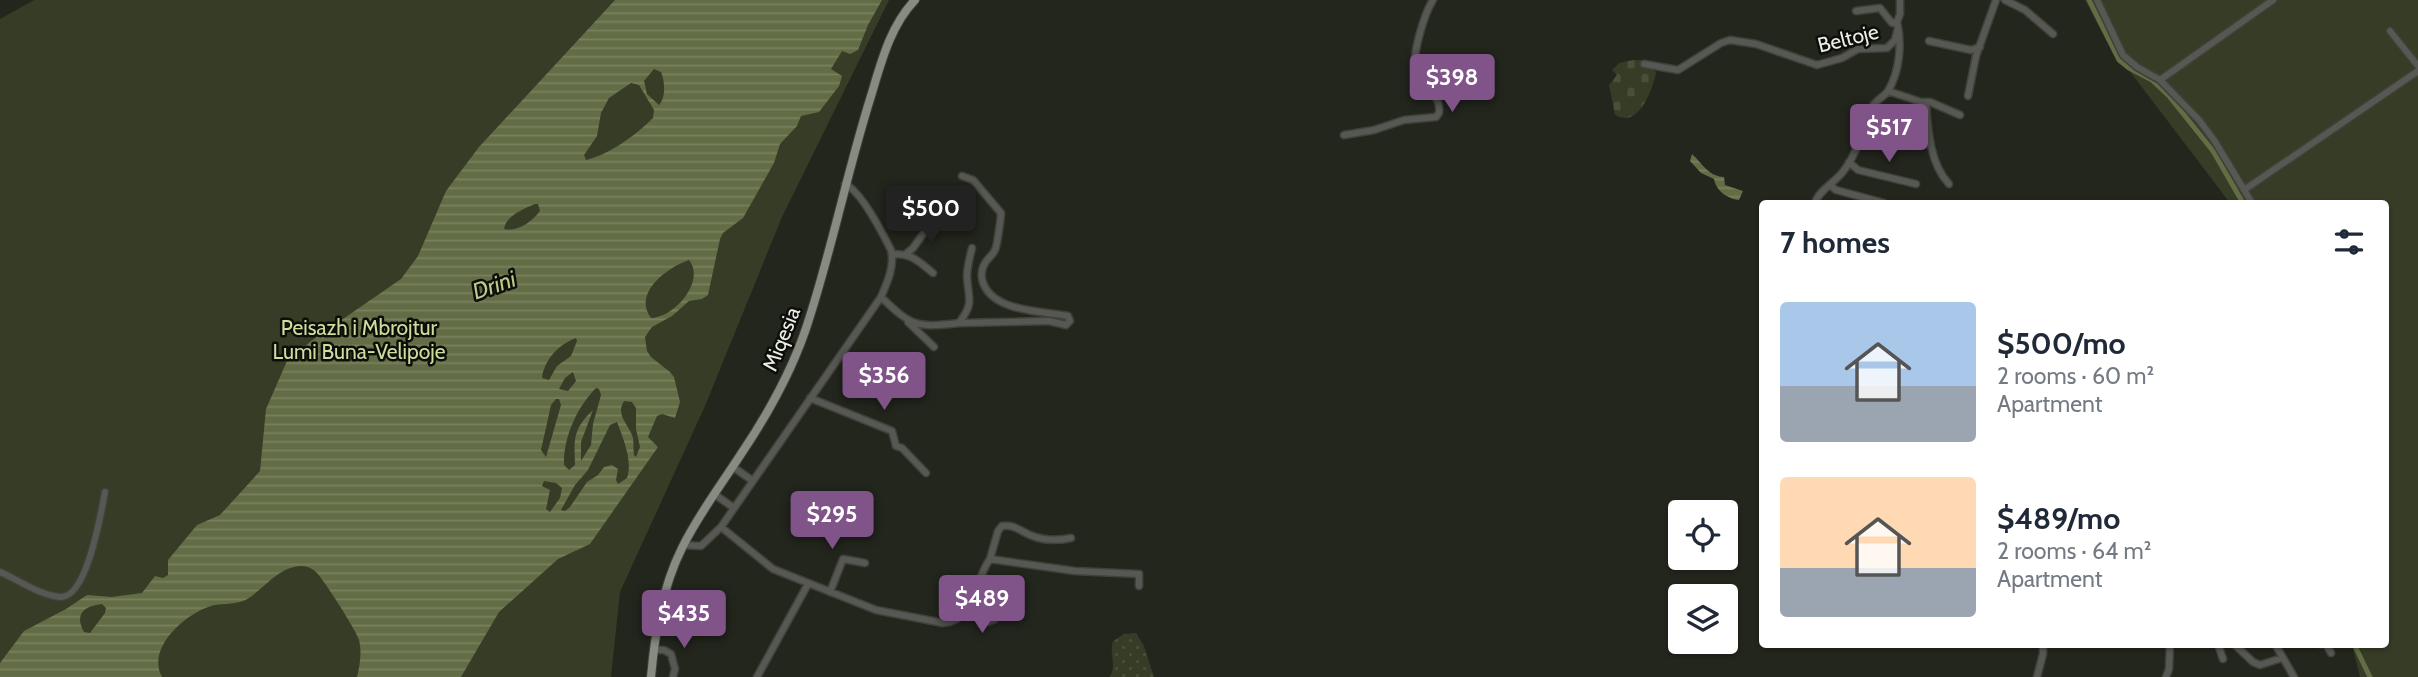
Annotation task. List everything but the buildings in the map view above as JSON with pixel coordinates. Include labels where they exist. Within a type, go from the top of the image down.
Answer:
[{"type":"main road","name":"Miqesia","points":[[651,677],[664,595],[683,545],[770,408],[793,363],[816,299],[845,184],[886,48],[902,15],[915,0]]},
{"type":"street","points":[[1344,135],[1374,130],[1404,120],[1436,117],[1439,113],[1438,101],[1419,75],[1414,62],[1427,11],[1433,0]]},
{"type":"street","points":[[1897,25],[1900,0]]},
{"type":"street","points":[[1968,96],[1976,56],[1996,0]]},
{"type":"street","points":[[2005,0],[2025,10],[2053,34]]},
{"type":"street","points":[[2097,0],[2123,55],[2160,80],[2207,129],[2250,200]]},
{"type":"street","points":[[2160,80],[2273,0]]},
{"type":"street","name":"Beltoje","points":[[1856,11],[1880,8],[1892,23],[1897,25]]},
{"type":"street","name":"Beltoje","points":[[1644,64],[1678,70],[1721,43],[1736,40],[1770,48],[1816,65],[1842,58],[1858,49],[1887,48],[1895,40],[1897,25]]},
{"type":"street","name":"Beltoje","points":[[1816,200],[1816,197],[1849,162],[1872,107],[1876,100],[1888,91],[1899,57],[1897,25]]},
{"type":"street","points":[[2244,190],[2418,69],[2390,31]]},
{"type":"street","points":[[1928,41],[1971,50],[1980,47]]},
{"type":"street","points":[[1888,91],[1930,102],[1960,115]]},
{"type":"street","points":[[1926,103],[1936,164],[1941,176],[1949,184]]},
{"type":"street","points":[[1849,162],[1858,170],[1916,184]]},
{"type":"street","points":[[902,317],[918,324],[1049,321],[1066,325],[1070,321],[1068,316],[1015,307],[1000,301],[987,289],[981,274],[985,262],[997,248],[998,228],[1002,218],[998,209],[973,180],[962,176]]},
{"type":"street","points":[[683,545],[701,546],[721,527],[881,297],[888,280],[892,254],[864,205],[850,186],[845,184]]},
{"type":"street","points":[[1830,185],[1836,190],[1873,200]]},
{"type":"street","points":[[906,254],[926,230],[950,221]]},
{"type":"street","points":[[959,323],[970,304],[967,275],[972,248]]},
{"type":"street","points":[[892,254],[906,254],[933,273]]},
{"type":"street","points":[[881,297],[934,347]]},
{"type":"street","points":[[810,398],[892,431],[897,446],[926,473]]},
{"type":"street","points":[[733,467],[753,481]]},
{"type":"street","points":[[0,572],[44,593],[64,597],[70,595],[81,581],[89,559],[105,492]]},
{"type":"street","points":[[714,494],[734,508]]},
{"type":"street","points":[[721,527],[768,568],[876,610],[943,623],[951,622],[970,608],[1002,526],[1010,525],[1032,536],[1049,540],[1071,538]]},
{"type":"street","points":[[830,592],[843,559],[865,563]]},
{"type":"street","points":[[990,559],[1075,572],[1139,575],[1139,586]]},
{"type":"street","points":[[757,677],[808,584]]},
{"type":"street","points":[[970,608],[988,622],[999,613],[1007,612]]},
{"type":"street","points":[[2037,677],[2043,648]]},
{"type":"street","points":[[2166,677],[2170,648]]},
{"type":"street","points":[[2219,648],[2223,659]]},
{"type":"street","points":[[2238,648],[2260,665],[2282,658]]},
{"type":"street","points":[[2277,648],[2294,677]]},
{"type":"street","points":[[2328,648],[2331,653]]},
{"type":"street","points":[[654,650],[664,650],[671,654],[675,669],[673,677]]},
{"type":"green space","name":"Peisazh i Mbrojtur Lumi Buna-Velipoje","points":[[34,0],[889,0],[782,217],[705,406],[620,592],[611,677],[0,677],[0,19]]},
{"type":"green space","points":[[2085,0],[2418,0],[2418,677],[2360,677],[2353,648],[2389,648],[2389,200],[2228,200],[2106,40]]},
{"type":"green space","points":[[1648,60],[1656,73],[1643,106],[1631,117],[1623,118],[1615,115],[1609,85],[1617,75],[1612,70],[1619,63]]},
{"type":"green space","points":[[1136,633],[1144,646],[1154,677],[1110,677],[1113,668],[1113,641],[1124,634]]},
{"type":"water","name":"Drini","points":[[615,0],[882,0],[858,50],[850,54],[842,51],[831,69],[842,76],[839,86],[819,112],[801,116],[797,126],[780,144],[774,163],[743,218],[723,233],[708,295],[689,301],[672,316],[652,327],[645,337],[647,351],[651,357],[674,377],[680,402],[675,418],[662,414],[657,416],[648,437],[658,447],[590,544],[558,559],[499,612],[461,677],[357,677],[360,654],[357,635],[320,577],[311,568],[302,566],[285,570],[243,601],[211,606],[190,616],[164,644],[158,666],[162,677],[0,677],[0,663],[24,631],[87,595],[112,597],[142,593],[155,576],[163,578],[168,575],[168,560],[197,525],[220,515],[260,471],[266,409],[287,361],[311,341],[401,279],[418,256],[446,191],[479,147]],"holes":[[[654,69],[661,72],[664,89],[659,105],[647,94],[644,81]],[[631,83],[639,85],[654,110],[653,118],[622,144],[586,160],[584,155],[597,136],[601,113],[609,98]],[[538,204],[540,211],[524,225],[504,229],[505,224],[525,208]],[[689,260],[693,269],[691,288],[685,297],[669,312],[651,318],[646,309],[646,299],[655,282]],[[576,338],[571,356],[557,366],[549,380],[542,378],[549,359],[558,349]],[[573,372],[576,381],[568,391],[559,389],[565,378]],[[596,388],[599,389],[601,395],[593,424],[591,445],[581,461],[581,442],[593,410],[578,429],[575,465],[569,470],[564,465],[566,444],[572,424]],[[559,399],[561,405],[546,457],[541,450],[551,405]],[[624,401],[632,402],[636,408],[636,429],[640,447],[636,457],[633,438],[622,416]],[[617,422],[628,457],[627,478],[618,484],[618,469],[612,465],[604,467],[587,482],[570,507],[565,511],[561,510],[575,485],[588,470],[610,425]],[[544,481],[556,483],[562,488],[560,498],[550,512],[546,509],[550,490],[542,486]],[[102,604],[106,608],[90,633],[84,632],[81,626],[82,612]]]},
{"type":"water","points":[[1692,154],[1710,172],[1724,177],[1725,185],[1743,191],[1739,200],[1723,194],[1714,179],[1701,173],[1690,161]]},
{"type":"waterway","points":[[2089,0],[2119,60],[2152,80],[2169,96],[2213,151],[2241,200]]},
{"type":"waterway","points":[[2356,648],[2370,677]]}]
